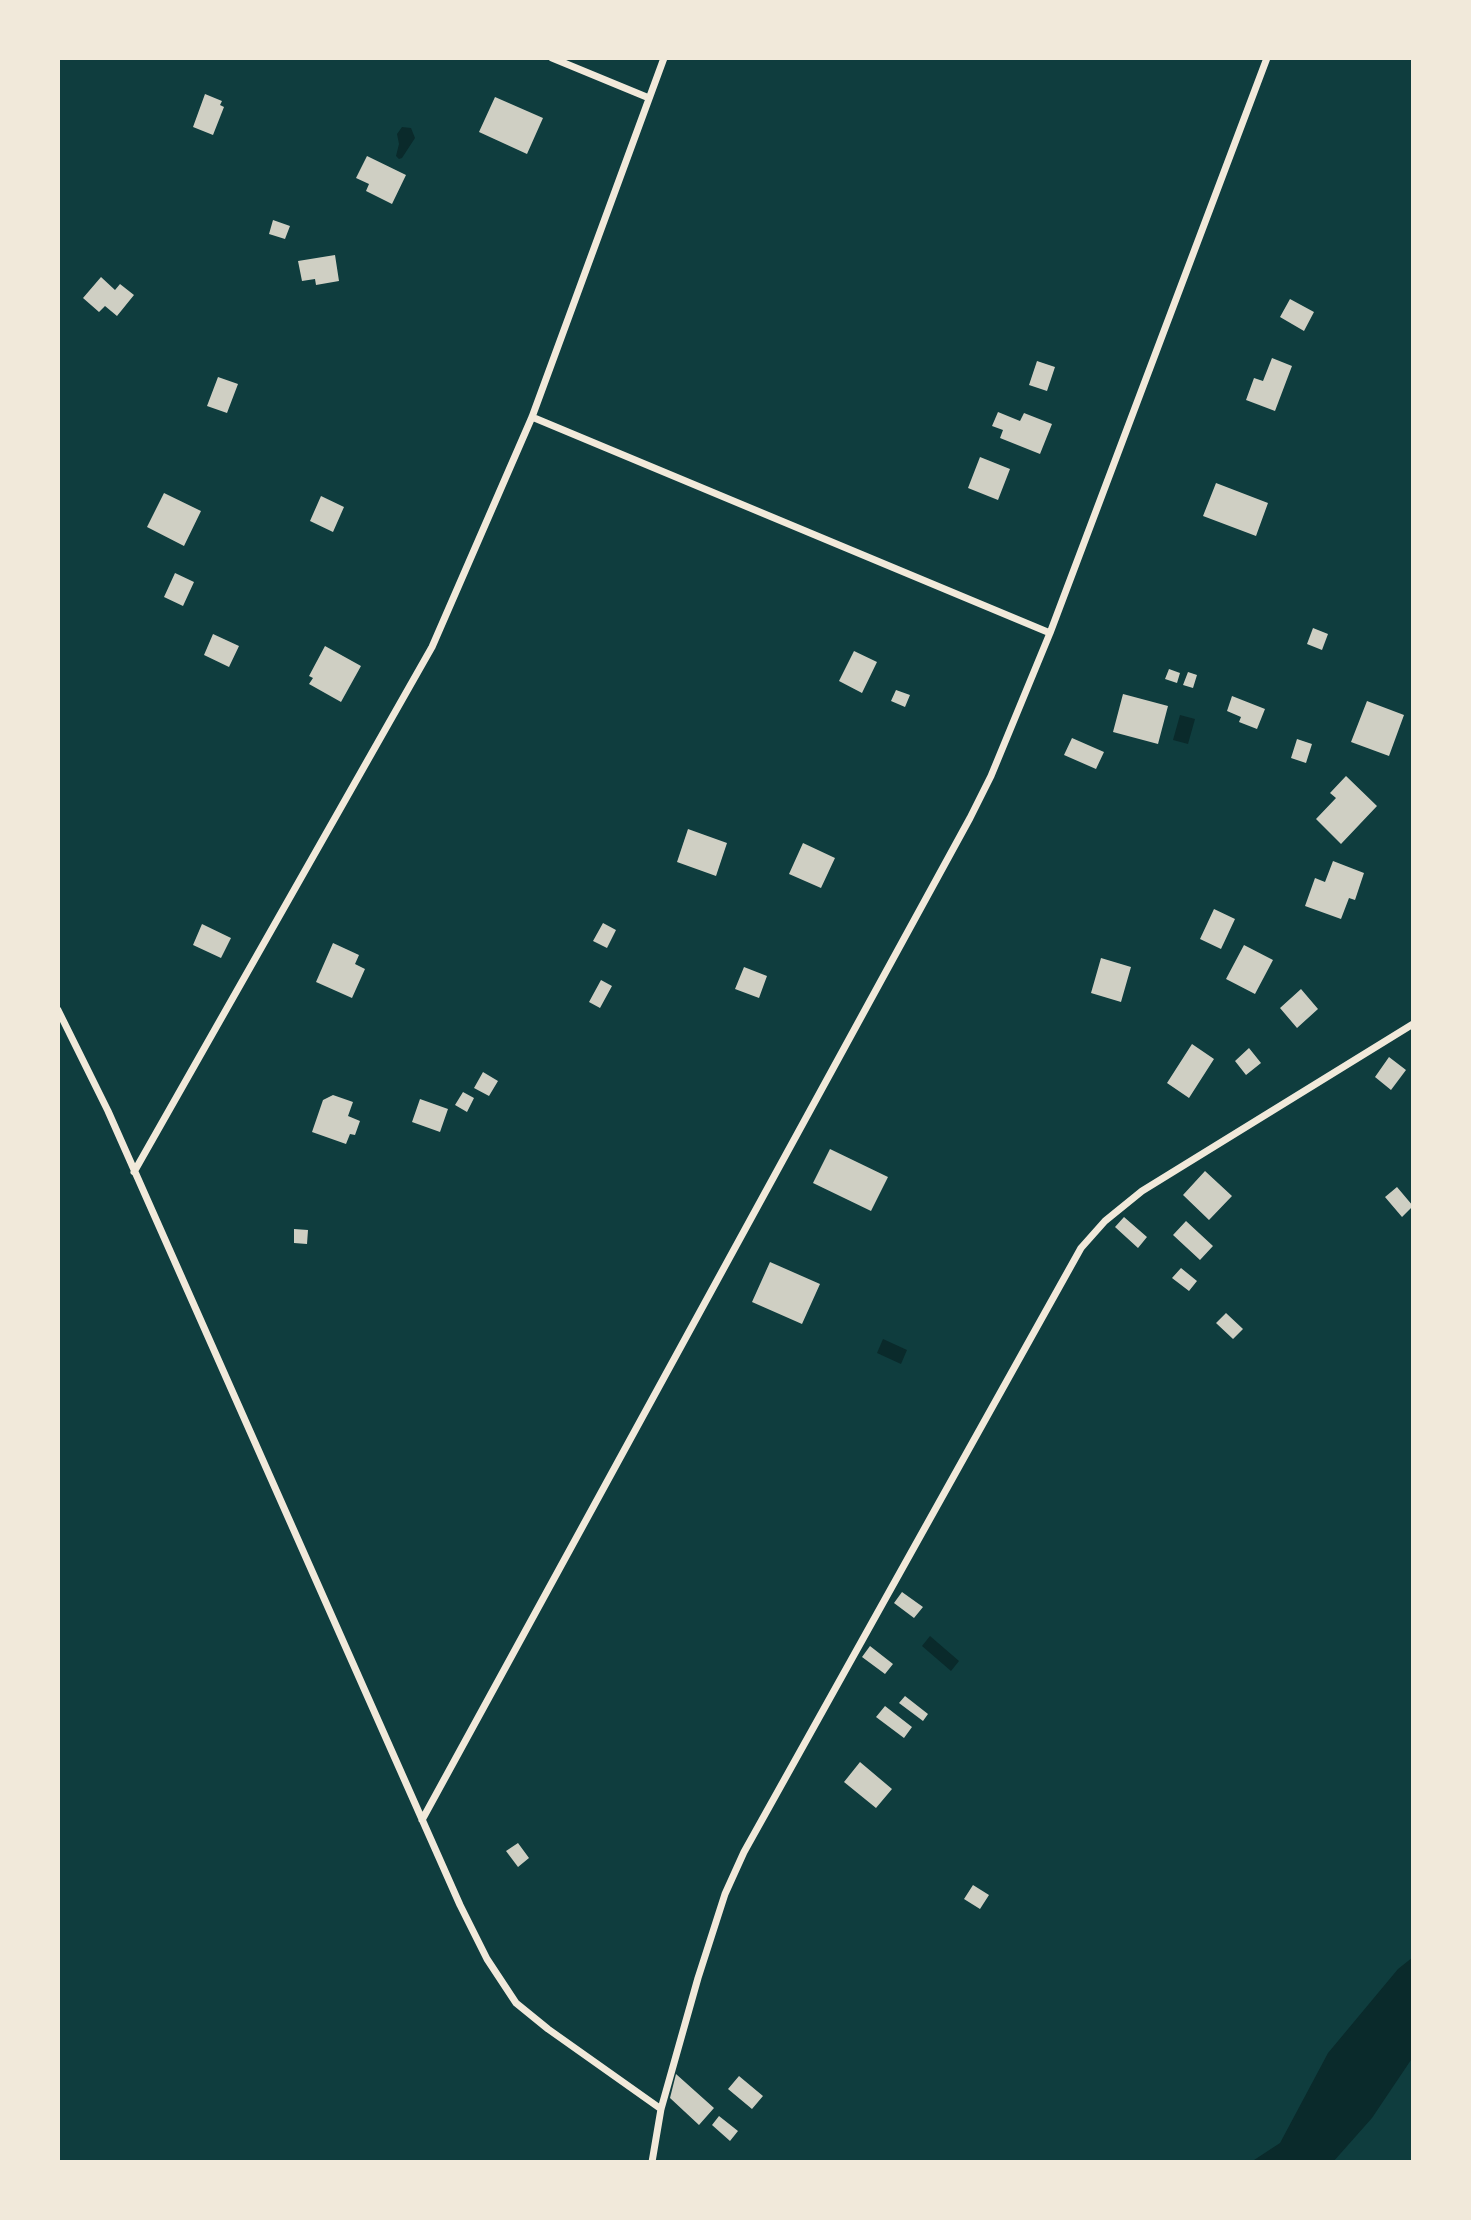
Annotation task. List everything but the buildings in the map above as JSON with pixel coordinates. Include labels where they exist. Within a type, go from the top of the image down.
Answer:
[{"type":"street","points":[[552,58],[649,98]]},
{"type":"street","points":[[134,1172],[432,647],[532,417],[664,58]]},
{"type":"street","points":[[422,1820],[971,818],[1002,754],[1268,58]]},
{"type":"street","points":[[532,417],[1050,633]]},
{"type":"street","points":[[58,1010],[108,1111],[422,1820],[487,1959],[516,2003],[548,2029],[661,2109]]},
{"type":"street","points":[[652,2162],[661,2109],[710,1938],[725,1894],[749,1842],[1081,1248],[1105,1221],[1142,1191],[1413,1024]]},
{"type":"water","points":[[402,127],[411,128],[415,138],[399,159],[396,156],[399,144],[397,134]]},
{"type":"water","points":[[1180,715],[1195,719],[1188,744],[1173,740]]},
{"type":"water","points":[[883,1339],[907,1350],[901,1364],[877,1353]]},
{"type":"water","points":[[930,1636],[959,1661],[951,1671],[922,1646]]},
{"type":"water","points":[[1413,1957],[1413,2057],[1372,2118],[1333,2162],[1251,2162],[1280,2143],[1328,2053],[1398,1969]]}]
